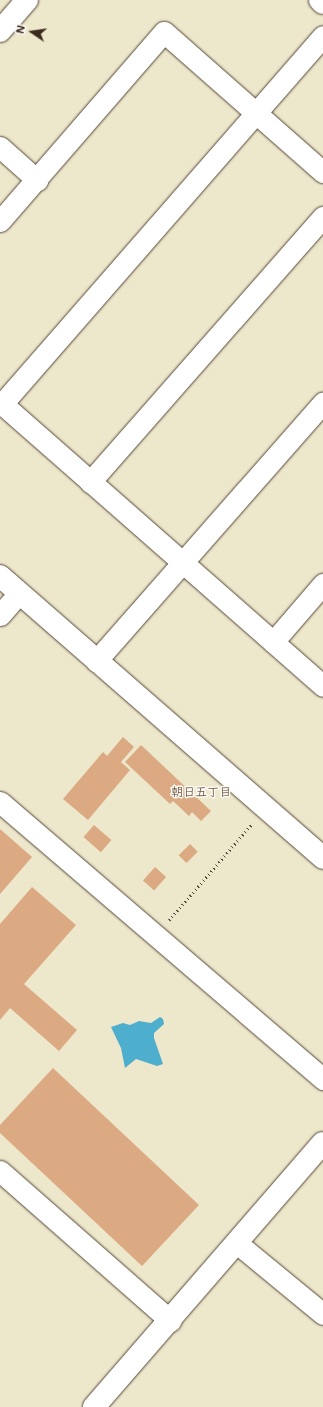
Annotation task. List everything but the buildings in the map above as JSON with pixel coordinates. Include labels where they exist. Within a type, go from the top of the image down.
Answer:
[{"type":"street","points":[[0,30],[27,0]]},
{"type":"street","points":[[320,0],[323,3]]},
{"type":"street","points":[[0,221],[164,32],[323,172]]},
{"type":"street","points":[[323,36],[257,114],[1,403],[323,686]]},
{"type":"street","points":[[0,147],[37,180]]},
{"type":"street","points":[[90,482],[323,217]]},
{"type":"street","points":[[96,661],[323,403]]},
{"type":"street","points":[[0,576],[265,809],[323,858]]},
{"type":"street","points":[[273,642],[323,584]]},
{"type":"street","points":[[0,615],[19,593]]},
{"type":"street","points":[[0,802],[323,1079]]},
{"type":"street","points":[[94,1407],[238,1244],[323,1143]]},
{"type":"street","points":[[0,1172],[171,1321]]},
{"type":"street","points":[[238,1244],[323,1314]]},
{"type":"path","points":[[155,935],[265,809]]},
{"type":"water","points":[[160,1017],[163,1019],[164,1024],[154,1033],[154,1038],[163,1064],[157,1066],[136,1059],[125,1068],[121,1048],[111,1027],[123,1023],[130,1025],[139,1021],[151,1023]]},
{"type":"district","name":"朝日五丁目","points":[[201,792]]}]
